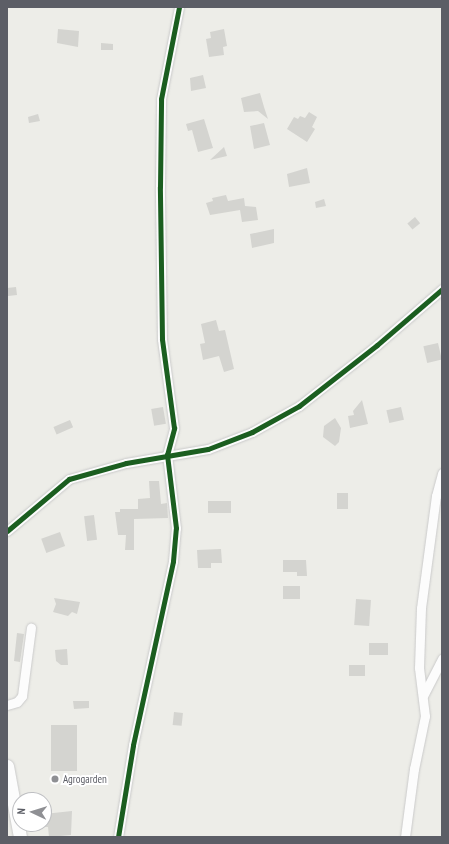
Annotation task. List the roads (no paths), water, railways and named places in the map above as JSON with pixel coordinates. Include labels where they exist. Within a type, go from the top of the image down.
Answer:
[{"type":"main road","points":[[7,766],[20,837]]},
{"type":"street","points":[[118,837],[133,745],[173,561],[176,528],[167,455],[174,428],[162,339],[161,99],[179,7]]},
{"type":"street","points":[[7,531],[69,480],[126,463],[208,449],[252,432],[299,406],[377,345],[442,289]]},
{"type":"street","points":[[405,837],[414,769],[426,716],[420,668],[421,608],[436,496],[442,474]]},
{"type":"street","points":[[7,705],[17,702],[22,696],[31,628]]},
{"type":"street","points":[[423,696],[442,660]]},
{"type":"place","name":"Agrogarden","points":[[55,779]]}]
